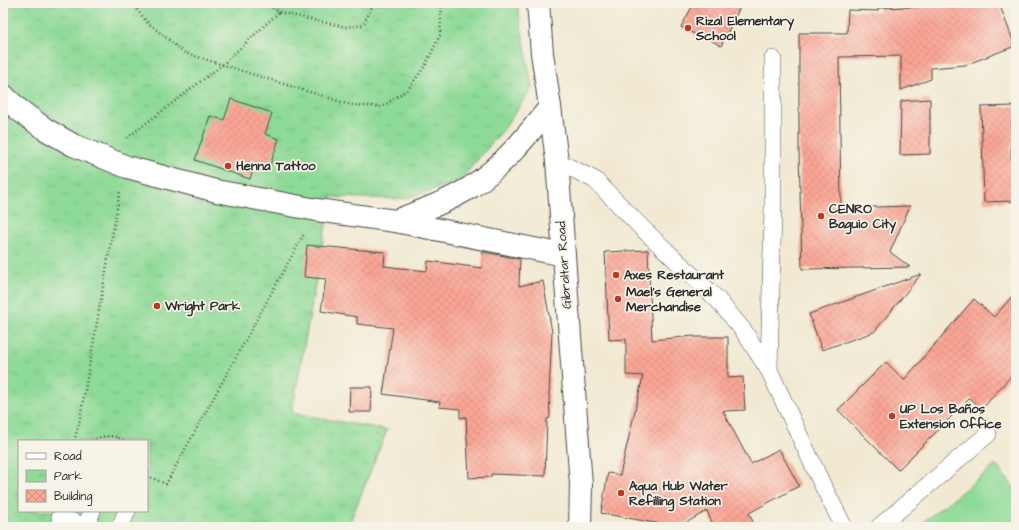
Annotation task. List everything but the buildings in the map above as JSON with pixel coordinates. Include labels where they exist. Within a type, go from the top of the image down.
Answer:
[{"type":"street","name":"Gibraltar Road","points":[[538,3],[542,53],[557,161],[581,485],[580,527]]},
{"type":"street","points":[[3,95],[19,110],[45,129],[73,145],[127,168],[216,191],[316,210],[395,221],[564,255]]},
{"type":"street","points":[[395,221],[434,206],[470,187],[498,166],[524,140],[550,107]]},
{"type":"lane","points":[[769,370],[773,207],[773,59]]},
{"type":"lane","points":[[557,161],[596,180],[646,232],[717,299],[743,330],[769,370],[822,484],[844,527]]},
{"type":"lane","points":[[879,527],[988,434]]},
{"type":"lane","points":[[59,518],[86,527],[92,512]]},
{"type":"lane","points":[[120,527],[127,512]]},
{"type":"path","points":[[132,3],[147,22],[185,53],[351,105],[382,107],[408,89],[425,66],[440,36],[442,3]]},
{"type":"path","points":[[266,3],[279,12],[346,27],[363,24],[374,3]]},
{"type":"path","points":[[103,157],[222,65],[279,12]]},
{"type":"path","points":[[74,440],[79,424],[120,191]]},
{"type":"path","points":[[148,476],[166,484],[302,239]]},
{"type":"path","points":[[94,440],[106,435],[124,440]]},
{"type":"green space","name":"Wright Park","points":[[3,3],[517,3],[532,87],[504,129],[459,181],[404,199],[331,197],[292,413],[387,430],[348,527],[3,527]]},
{"type":"green space","points":[[996,465],[1016,490],[1016,527],[917,527]]},
{"type":"place","name":"Rizal Elementary School","points":[[688,28]]},
{"type":"place","name":"Henna Tattoo","points":[[228,166]]},
{"type":"place","name":"CENRO Baguio City","points":[[821,216]]},
{"type":"place","name":"Axes Restaurant","points":[[616,275]]},
{"type":"place","name":"Mael's General Merchandise","points":[[618,299]]},
{"type":"place","name":"Wright Park","points":[[157,306]]},
{"type":"place","name":"UP Los Baños Extension Office","points":[[892,416]]},
{"type":"place","name":"Aqua Hub Water Refilling Station","points":[[621,493]]}]
